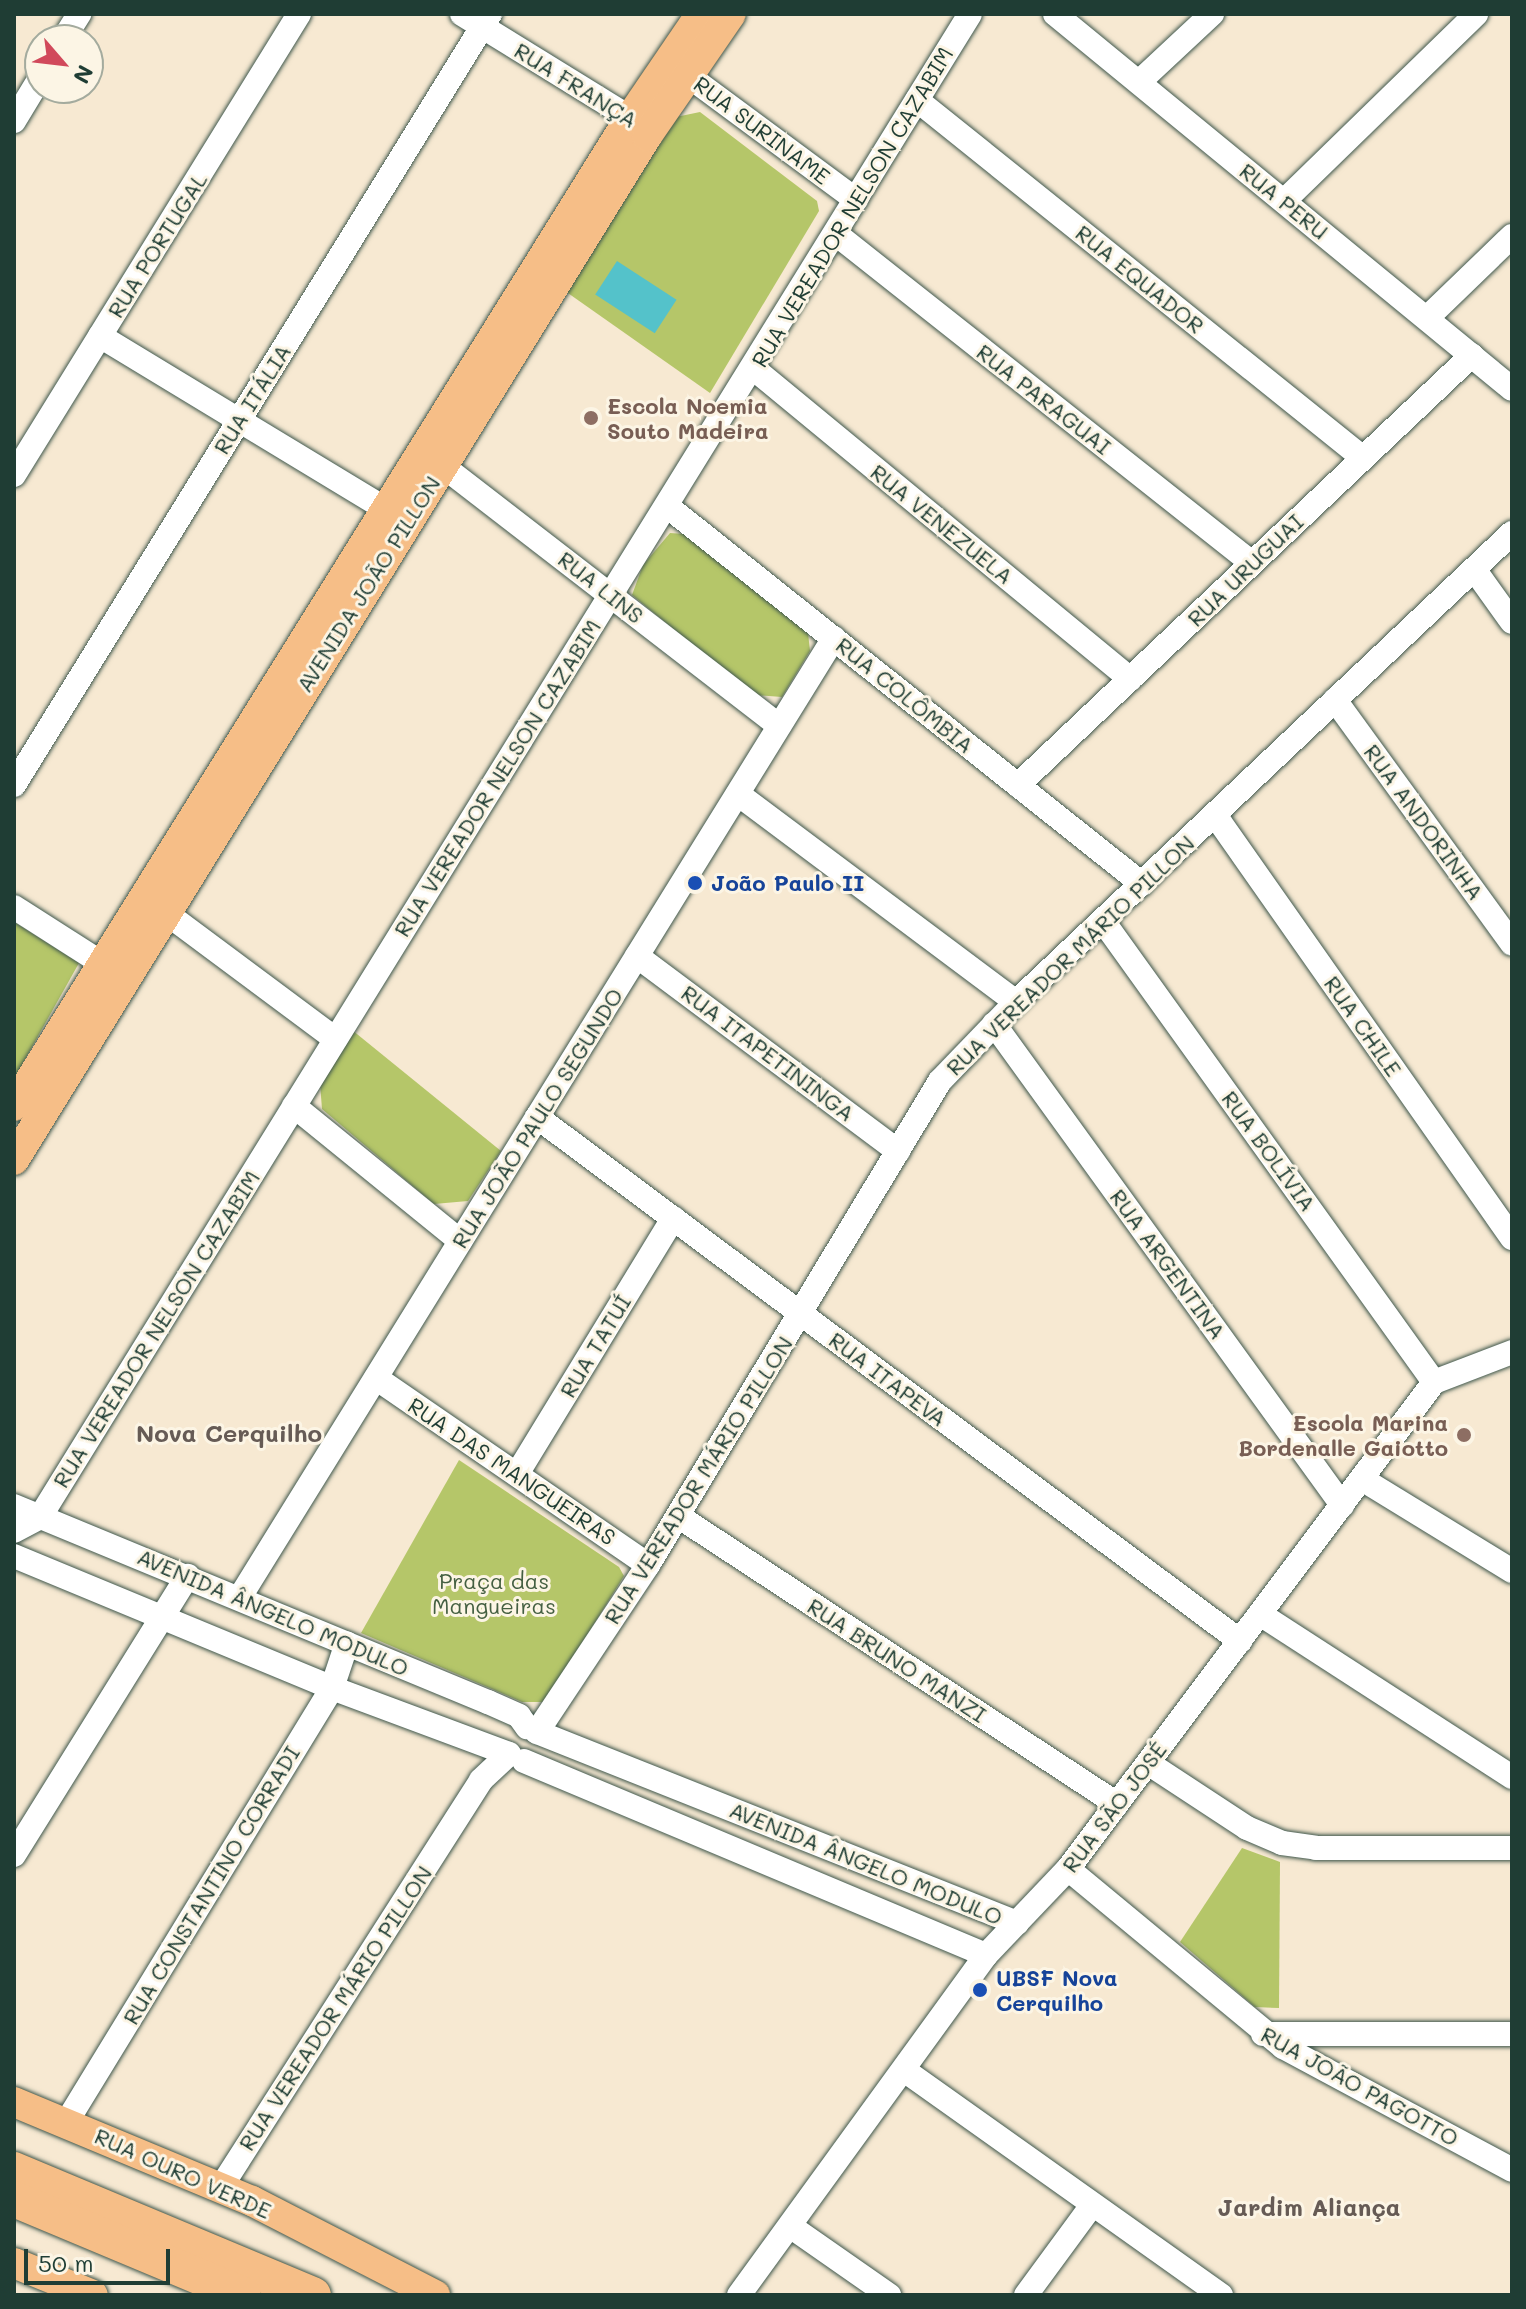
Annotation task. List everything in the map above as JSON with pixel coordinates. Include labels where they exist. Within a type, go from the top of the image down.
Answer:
[{"type":"highway","points":[[14,2170],[313,2295]]},
{"type":"highway","points":[[14,2199],[243,2295]]},
{"type":"main road","name":"AVENIDA JOÃO PILLON","points":[[18,1146],[155,905],[677,68],[701,14]]},
{"type":"main road","name":"AVENIDA JOÃO PILLON","points":[[677,68],[731,14]]},
{"type":"main road","name":"AVENIDA JOÃO PILLON","points":[[14,1106],[103,964],[155,905]]},
{"type":"main road","name":"RUA OURO VERDE","points":[[14,2102],[221,2187],[435,2295]]},
{"type":"main road","points":[[14,2263],[93,2295]]},
{"type":"street","name":"RUA PORTUGAL","points":[[14,475],[299,14]]},
{"type":"street","name":"RUA VEREADOR NELSON CAZABIM","points":[[14,1531],[40,1517],[970,14]]},
{"type":"street","name":"RUA PERU","points":[[1055,14],[1512,389]]},
{"type":"street","points":[[1139,82],[1212,14]]},
{"type":"street","points":[[1284,201],[1476,14]]},
{"type":"street","name":"RUA FRANÇA","points":[[478,18],[640,124]]},
{"type":"street","name":"RUA ITÁLIA","points":[[14,785],[239,420],[478,18]]},
{"type":"street","name":"RUA SURINAME","points":[[677,68],[856,200]]},
{"type":"street","name":"RUA EQUADOR","points":[[917,100],[1363,458]]},
{"type":"street","name":"RUA PARAGUAI","points":[[836,234],[1252,563]]},
{"type":"street","points":[[1427,318],[1512,236]]},
{"type":"street","points":[[100,336],[396,515]]},
{"type":"street","name":"RUA URUGUAI","points":[[1018,785],[1472,355]]},
{"type":"street","name":"RUA VENEZUELA","points":[[753,368],[1130,679]]},
{"type":"street","name":"RUA LINS","points":[[432,458],[779,726]]},
{"type":"street","name":"RUA COLÔMBIA","points":[[667,506],[1142,884]]},
{"type":"street","name":"RUA VEREADOR MÁRIO PILLON","points":[[221,2187],[481,1780],[517,1758],[541,1749],[532,1729],[648,1565],[940,1081],[1016,1002],[1512,533]]},
{"type":"street","points":[[1474,569],[1512,622]]},
{"type":"street","name":"RUA JOÃO PAULO SEGUNDO","points":[[240,1597],[834,638]]},
{"type":"street","name":"RUA ANDORINHA","points":[[1335,700],[1512,944]]},
{"type":"street","points":[[738,794],[1016,1002]]},
{"type":"street","name":"RUA CHILE","points":[[1215,815],[1512,1238]]},
{"type":"street","points":[[155,905],[335,1039]]},
{"type":"street","points":[[14,907],[103,964]]},
{"type":"street","name":"RUA BOLÍVIA","points":[[1103,921],[1434,1382]]},
{"type":"street","name":"RUA ITAPETININGA","points":[[637,956],[898,1151]]},
{"type":"street","name":"RUA ARGENTINA","points":[[994,1024],[1342,1505]]},
{"type":"street","points":[[294,1106],[460,1241]]},
{"type":"street","name":"RUA ITAPEVA","points":[[537,1117],[1240,1641]]},
{"type":"street","name":"RUA TATUÍ","points":[[517,1474],[673,1218]]},
{"type":"street","points":[[1434,1382],[1512,1352]]},
{"type":"street","name":"RUA DAS MANGUEIRAS","points":[[376,1378],[648,1565]]},
{"type":"street","name":"RUA SÃO JOSÉ","points":[[739,2295],[986,1955],[1068,1869],[1434,1382]]},
{"type":"street","points":[[1362,1479],[1512,1571]]},
{"type":"street","name":"AVENIDA ÂNGELO MODULO","points":[[14,1506],[240,1597],[519,1716],[532,1729],[1017,1923]]},
{"type":"street","name":"RUA BRUNO MANZI","points":[[678,1516],[1117,1804]]},
{"type":"street","name":"AVENIDA ÂNGELO MODULO","points":[[14,1556],[332,1688],[517,1758],[986,1955]]},
{"type":"street","points":[[14,1855],[188,1576]]},
{"type":"street","points":[[1260,1614],[1512,1777]]},
{"type":"street","name":"RUA CONSTANTINO CORRADI","points":[[66,2123],[332,1688],[347,1643]]},
{"type":"street","points":[[1148,1763],[1247,1828],[1282,1843],[1316,1848],[1512,1848]]},
{"type":"street","name":"RUA JOÃO PAGOTTO","points":[[1068,1869],[1263,2034],[1512,2170]]},
{"type":"street","points":[[935,1933],[971,1976]]},
{"type":"street","points":[[1263,2034],[1512,2034]]},
{"type":"street","points":[[904,2070],[1221,2295]]},
{"type":"street","points":[[1026,2295],[1092,2205]]},
{"type":"street","points":[[790,2226],[889,2295]]},
{"type":"green space","points":[[700,112],[817,201],[819,211],[710,393],[565,291],[676,117]]},
{"type":"green space","points":[[670,533],[684,534],[808,633],[810,651],[782,697],[754,695],[632,595],[643,565]]},
{"type":"green space","points":[[14,922],[79,963],[14,1079]]},
{"type":"green space","points":[[352,1030],[501,1151],[468,1201],[434,1204],[322,1109],[320,1083]]},
{"type":"green space","name":"Praça das Mangueiras","points":[[459,1460],[619,1567],[624,1576],[545,1702],[522,1702],[361,1633]]},
{"type":"green space","points":[[1242,1848],[1280,1862],[1279,2008],[1255,2007],[1180,1942]]},
{"type":"water","points":[[617,261],[677,300],[655,333],[595,295]]},
{"type":"place","name":"Escola Noemia Souto Madeira","points":[[591,418]]},
{"type":"place","name":"João Paulo II","points":[[695,883]]},
{"type":"place","name":"Escola Marina Bordenalle Gaiotto","points":[[1464,1435]]},
{"type":"place","name":"UBSF Nova Cerquilho","points":[[980,1990]]},
{"type":"district","name":"Nova Cerquilho","points":[[229,1433]]},
{"type":"district","name":"Jardim Aliança","points":[[1309,2207]]}]
